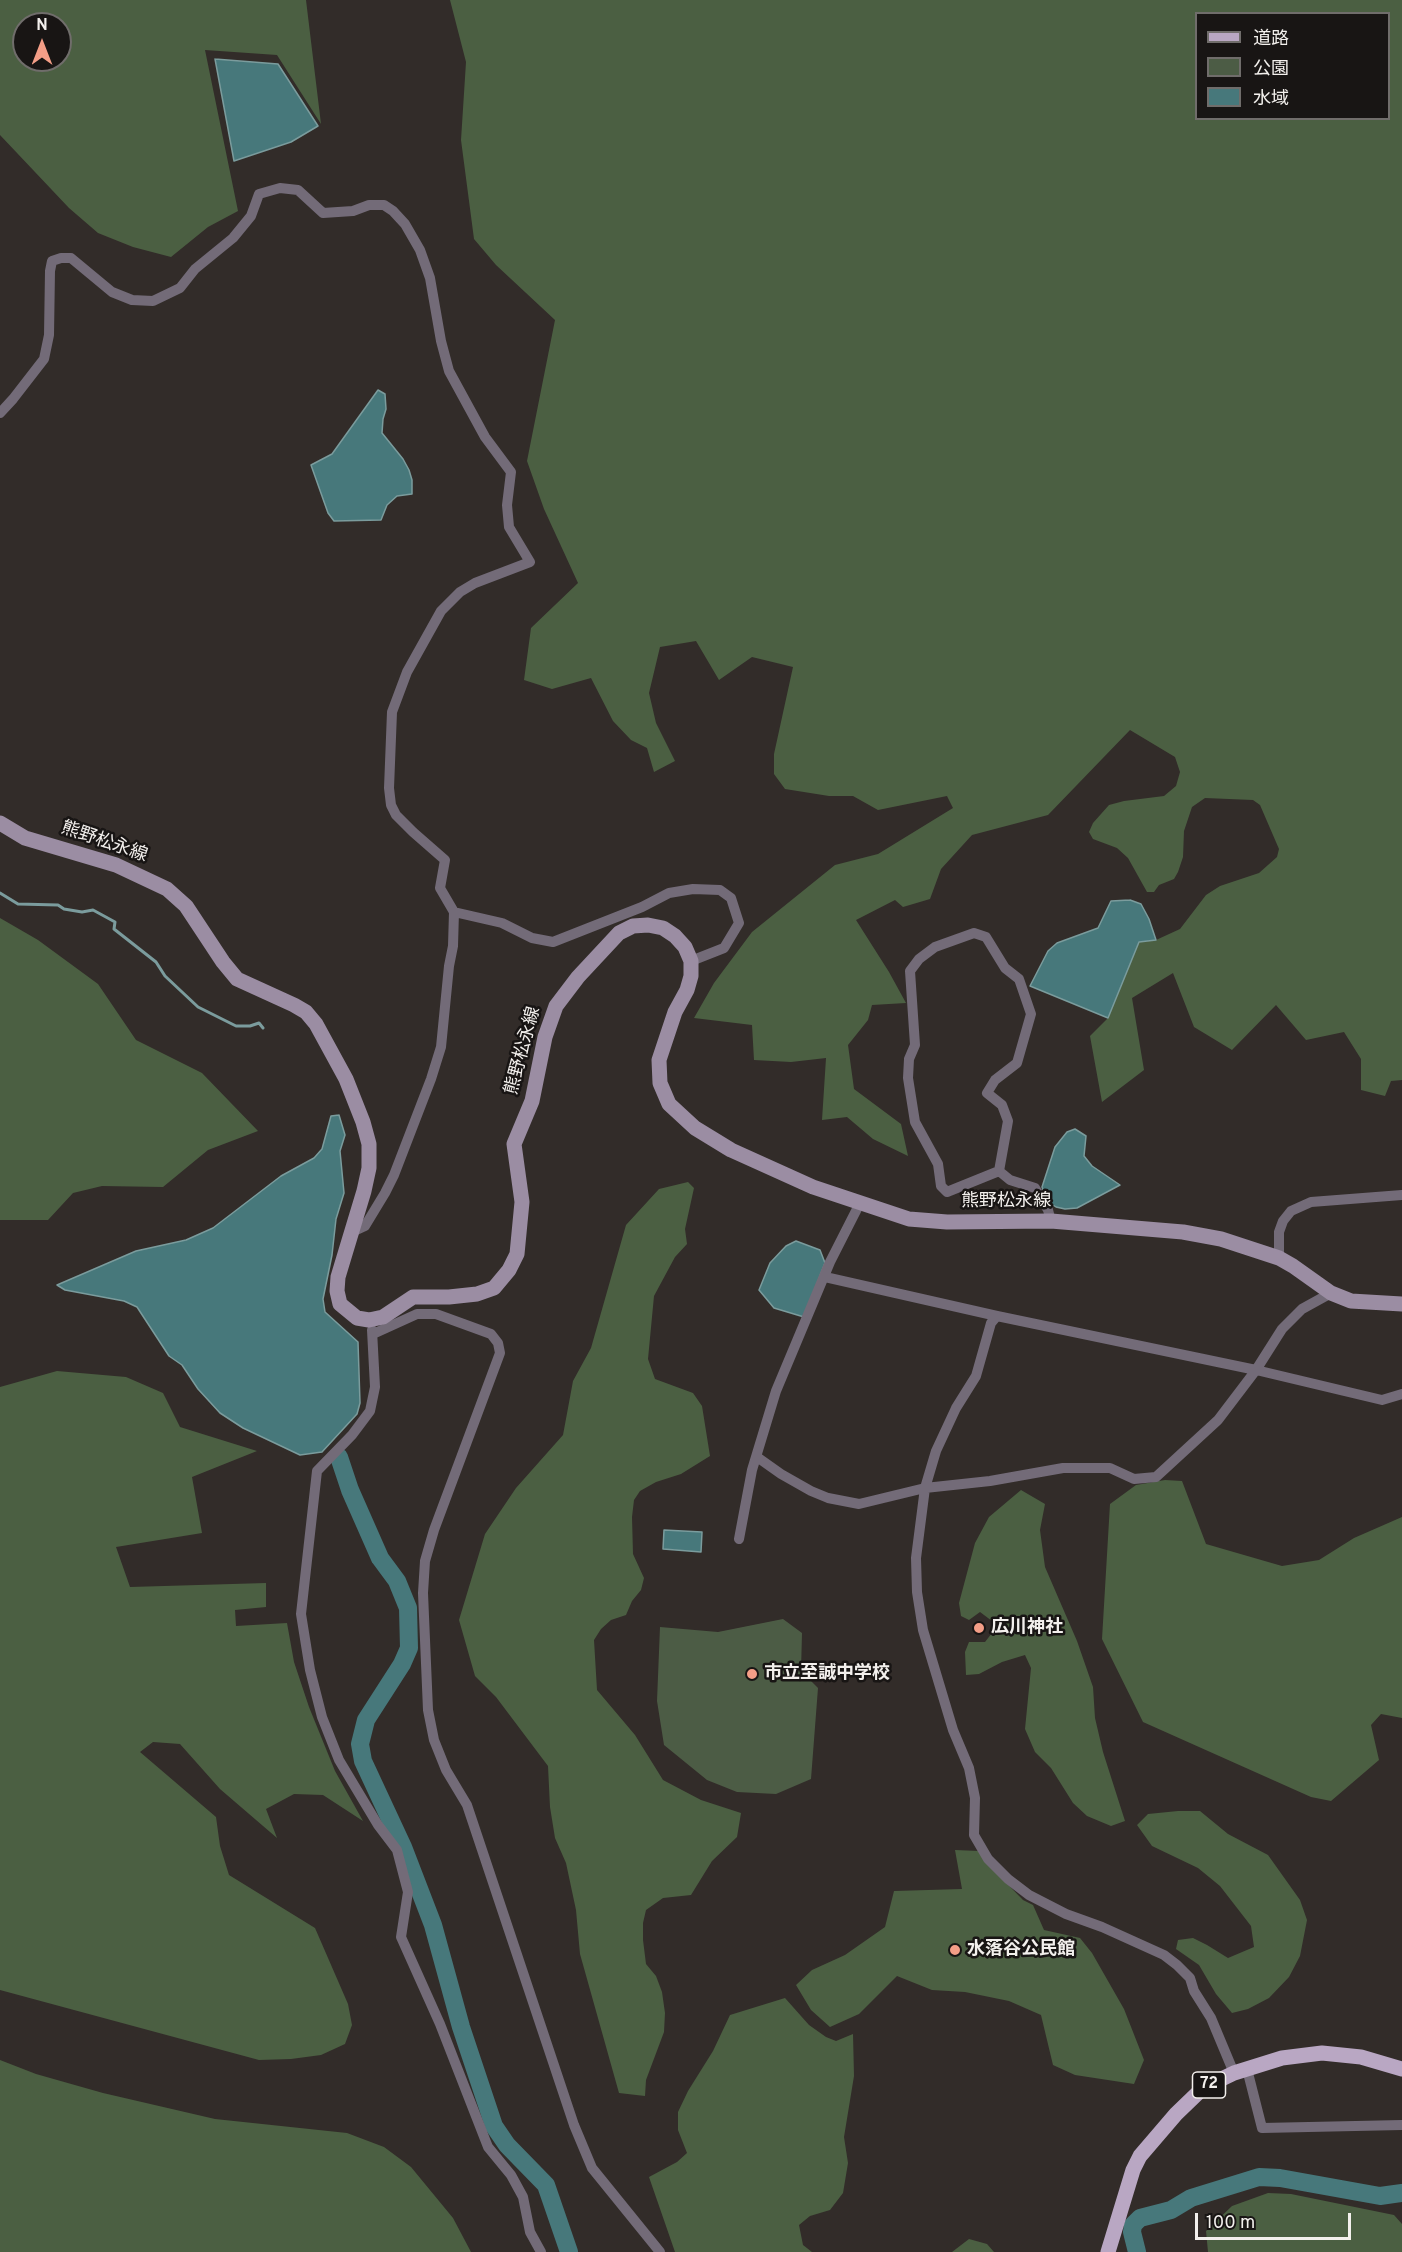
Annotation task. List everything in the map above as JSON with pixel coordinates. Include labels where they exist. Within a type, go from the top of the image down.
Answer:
[{"type":"main road","name":"熊野松永線","points":[[0,822],[25,838],[116,865],[167,889],[186,906],[237,979],[306,1012],[316,1024],[346,1079],[369,1144],[369,1168],[364,1191],[338,1277],[337,1291],[340,1304],[349,1313],[371,1327],[413,1297],[477,1294],[494,1288],[509,1270],[517,1254],[522,1202],[514,1144],[532,1101],[545,1038],[556,1006],[578,977],[619,933],[633,926],[648,925]]},
{"type":"main road","points":[[648,925],[663,928],[675,936],[685,947],[691,961]]},
{"type":"main road","name":"熊野松永線","points":[[691,961],[692,976],[675,1012],[659,1060],[660,1083],[669,1104],[695,1128],[731,1150],[813,1187],[909,1219],[946,1222],[1051,1221],[1183,1232],[1221,1239],[1279,1258],[1331,1293],[1351,1301],[1402,1305]]},
{"type":"main road","name":"72","points":[[1108,2252],[1127,2188],[1140,2156],[1176,2114],[1203,2088],[1240,2071],[1282,2058],[1322,2053],[1361,2057],[1402,2069]]},
{"type":"street","points":[[0,412],[44,359],[49,335],[52,261],[71,258],[112,292],[132,300],[153,302],[180,288],[195,269],[233,238],[251,216],[260,194],[280,188],[298,190],[323,213],[352,211],[369,205],[384,205],[405,224],[420,250],[436,303],[441,341],[449,371],[485,437],[511,472],[507,505],[509,527],[530,562],[475,583],[460,592],[441,611],[407,672],[392,712],[389,788],[392,805],[396,815],[445,860],[440,888],[454,912],[453,946],[441,1047],[431,1079],[389,1186],[365,1226],[352,1232]]},
{"type":"street","points":[[454,912],[502,923],[532,938],[553,942],[642,907],[669,893],[693,889],[720,890],[731,898],[739,923],[724,948],[691,961]]},
{"type":"street","points":[[642,907],[648,925]]},
{"type":"street","points":[[974,933],[986,937],[1005,968],[1019,979],[1031,1014],[1017,1063],[995,1080],[987,1093],[1002,1105],[1008,1121],[999,1171],[947,1192],[941,1186],[938,1164],[915,1122],[908,1078],[909,1059],[915,1045],[910,971],[919,959],[935,947],[974,933]]},
{"type":"street","points":[[999,1171],[1010,1180],[1035,1188],[1048,1210],[1051,1221]]},
{"type":"street","points":[[1279,1258],[1279,1232],[1283,1221],[1291,1211],[1311,1202],[1402,1195]]},
{"type":"street","points":[[739,1539],[745,1503],[776,1391],[825,1276],[860,1203]]},
{"type":"street","points":[[825,1276],[997,1316],[1256,1370],[1382,1400],[1402,1394]]},
{"type":"street","points":[[757,1456],[794,1483],[828,1498],[859,1504],[925,1488],[990,1481],[1063,1468],[1110,1468],[1134,1479],[1156,1477],[1218,1420],[1256,1370],[1282,1329],[1302,1310],[1331,1293]]},
{"type":"street","points":[[541,2252],[530,2232],[523,2197],[512,2175],[488,2148],[440,2024],[401,1937],[408,1892],[397,1850],[378,1825],[339,1760],[322,1716],[310,1670],[301,1614],[317,1471],[352,1435],[370,1411],[375,1388],[371,1327],[417,1314],[436,1314],[491,1334],[498,1343],[500,1353],[434,1530],[425,1562],[423,1593],[428,1710],[434,1740],[446,1770],[466,1805],[574,2125],[592,2168],[660,2252]]},
{"type":"street","points":[[997,1316],[991,1323],[976,1376],[956,1408],[936,1451],[925,1488],[916,1558],[919,1610],[928,1649],[953,1730],[969,1768],[975,1798],[974,1835],[988,1859],[1008,1880],[1029,1895],[1066,1914],[1102,1927],[1164,1955],[1178,1965],[1190,1978],[1194,1991],[1240,2071],[1262,2128],[1402,2125]]},
{"type":"green space","points":[[0,0],[306,0],[321,124],[277,55],[205,50],[238,211],[208,227],[171,257],[133,247],[98,233],[69,208],[0,135]]},
{"type":"green space","points":[[450,0],[1402,0],[1402,1080],[1391,1081],[1385,1096],[1361,1090],[1361,1059],[1344,1032],[1306,1040],[1276,1005],[1232,1050],[1194,1027],[1173,973],[1132,998],[1144,1070],[1102,1102],[1090,1036],[1108,1018],[1139,942],[1156,940],[1180,929],[1206,895],[1220,886],[1259,873],[1277,857],[1279,849],[1260,805],[1253,800],[1205,798],[1192,807],[1184,831],[1183,857],[1174,879],[1159,885],[1154,892],[1147,892],[1128,858],[1117,848],[1093,839],[1089,832],[1093,823],[1109,805],[1164,796],[1176,786],[1180,772],[1175,757],[1130,730],[1048,815],[972,835],[941,869],[930,899],[903,907],[895,900],[856,920],[906,1003],[872,1005],[868,1020],[848,1045],[854,1089],[901,1124],[908,1156],[873,1139],[847,1117],[822,1120],[826,1058],[791,1062],[754,1060],[752,1025],[694,1018],[714,983],[752,932],[835,865],[878,854],[953,808],[947,796],[878,810],[853,796],[829,796],[785,789],[774,774],[774,754],[793,667],[752,657],[719,680],[696,641],[660,647],[649,693],[656,723],[675,761],[654,772],[647,748],[631,740],[613,721],[591,678],[552,689],[524,680],[531,628],[578,583],[544,509],[527,461],[555,320],[496,265],[474,239],[461,140],[466,62]]},
{"type":"green space","points":[[0,918],[38,940],[98,984],[136,1040],[202,1073],[258,1131],[208,1150],[163,1187],[102,1186],[73,1193],[48,1220],[0,1220]]},
{"type":"green space","points":[[688,1182],[694,1188],[685,1229],[687,1244],[675,1257],[654,1296],[648,1359],[655,1379],[693,1393],[702,1406],[710,1456],[681,1474],[656,1482],[640,1491],[634,1500],[633,1554],[644,1578],[641,1590],[632,1601],[626,1615],[611,1620],[594,1640],[597,1690],[635,1735],[663,1780],[701,1800],[741,1813],[737,1837],[712,1861],[691,1895],[663,1898],[646,1910],[643,1940],[646,1964],[656,1976],[662,1992],[665,2013],[664,2032],[646,2080],[645,2096],[619,2093],[580,1954],[576,1910],[566,1863],[555,1838],[550,1807],[548,1766],[496,1697],[475,1676],[459,1620],[485,1534],[516,1488],[563,1435],[573,1381],[591,1348],[626,1225],[659,1189]]},
{"type":"green space","points":[[57,1371],[126,1377],[163,1393],[180,1427],[257,1451],[192,1477],[202,1533],[116,1547],[130,1587],[266,1583],[266,1607],[235,1610],[236,1626],[287,1623],[294,1662],[309,1707],[335,1771],[363,1821],[323,1795],[294,1794],[266,1809],[277,1838],[220,1789],[180,1744],[153,1742],[140,1752],[216,1817],[220,1846],[229,1875],[315,1928],[348,2004],[352,2025],[345,2044],[321,2055],[259,2060],[0,1990],[0,1387]]},
{"type":"green space","points":[[1165,1480],[1182,1481],[1206,1544],[1282,1566],[1319,1560],[1354,1538],[1402,1517],[1402,1718],[1381,1714],[1371,1725],[1379,1760],[1331,1801],[1311,1797],[1143,1722],[1102,1639],[1110,1504],[1136,1485]]},
{"type":"green space","points":[[1021,1490],[1045,1504],[1040,1530],[1045,1567],[1077,1641],[1093,1687],[1095,1718],[1103,1752],[1125,1821],[1111,1826],[1087,1816],[1073,1803],[1051,1768],[1035,1752],[1025,1729],[1031,1668],[1025,1655],[1002,1662],[979,1674],[966,1675],[965,1652],[969,1642],[985,1642],[992,1633],[992,1621],[980,1612],[969,1620],[961,1616],[959,1603],[975,1543],[989,1517]]},
{"type":"green space","points":[[783,1619],[802,1633],[801,1671],[818,1688],[811,1779],[776,1794],[737,1792],[707,1780],[664,1745],[657,1701],[660,1627],[718,1632]]},
{"type":"green space","points":[[1200,1811],[1228,1834],[1268,1855],[1300,1900],[1307,1920],[1300,1956],[1289,1977],[1269,1998],[1248,2009],[1232,2013],[1216,1994],[1199,1965],[1176,1949],[1178,1940],[1193,1938],[1228,1958],[1254,1947],[1251,1926],[1220,1886],[1198,1868],[1152,1846],[1137,1825],[1148,1814]]},
{"type":"green space","points":[[955,1850],[979,1851],[984,1860],[1023,1900],[1033,1905],[1044,1930],[1080,1938],[1092,1953],[1124,2009],[1144,2060],[1134,2084],[1075,2075],[1053,2065],[1041,2015],[1009,2001],[965,1992],[932,1990],[897,1976],[859,2014],[830,2027],[811,2010],[796,1985],[812,1970],[845,1955],[885,1927],[894,1891],[962,1889]]},
{"type":"green space","points":[[785,1998],[809,2025],[826,2037],[836,2041],[853,2034],[854,2076],[844,2137],[848,2163],[843,2193],[830,2210],[810,2216],[799,2225],[803,2245],[812,2252],[675,2252],[649,2177],[677,2162],[687,2153],[678,2130],[678,2112],[713,2051],[730,2015]]},
{"type":"green space","points":[[0,2060],[36,2074],[103,2093],[215,2119],[347,2133],[384,2147],[411,2167],[453,2218],[471,2252],[0,2252]]},
{"type":"green space","points":[[1268,2193],[1291,2194],[1394,2215],[1402,2224],[1402,2252],[1208,2252],[1206,2231],[1232,2206]]},
{"type":"green space","points":[[969,2239],[987,2244],[994,2252],[952,2252]]},
{"type":"water","points":[[215,59],[278,64],[318,126],[291,142],[234,161]]},
{"type":"water","points":[[378,390],[385,394],[386,409],[382,433],[409,470],[412,494],[397,496],[387,505],[381,520],[334,521],[328,513],[311,465],[332,454]]},
{"type":"water","points":[[1130,900],[1141,904],[1156,940],[1139,942],[1108,1018],[1030,986],[1048,951],[1057,943],[1098,928],[1111,901]]},
{"type":"water","points":[[339,1115],[345,1135],[340,1151],[344,1193],[336,1219],[332,1255],[323,1299],[325,1312],[358,1342],[360,1403],[357,1414],[322,1452],[300,1455],[243,1428],[220,1413],[198,1389],[182,1365],[169,1356],[137,1307],[124,1301],[65,1290],[57,1285],[136,1251],[186,1240],[213,1228],[281,1176],[314,1158],[322,1149],[331,1116]]},
{"type":"water","points":[[1075,1129],[1086,1136],[1084,1156],[1092,1166],[1120,1185],[1077,1208],[1065,1209],[1056,1207],[1047,1201],[1042,1187],[1055,1147],[1067,1132]]},
{"type":"water","points":[[796,1241],[820,1250],[825,1263],[804,1317],[774,1308],[759,1290],[770,1263],[786,1246]]},
{"type":"water","points":[[664,1530],[702,1532],[701,1552],[663,1549]]},
{"type":"waterway","points":[[0,893],[18,904],[58,905],[64,909],[82,912],[93,910],[115,922],[114,929],[156,962],[165,976],[198,1007],[236,1026],[250,1026],[259,1023],[263,1028]]},
{"type":"waterway","points":[[339,1457],[350,1490],[380,1558],[397,1581],[408,1608],[409,1648],[402,1664],[366,1720],[360,1744],[363,1761],[403,1847],[433,1925],[461,2027],[494,2126],[507,2145],[546,2185],[569,2252]]},
{"type":"waterway","points":[[1137,2252],[1132,2232],[1133,2225],[1140,2218],[1171,2210],[1191,2198],[1259,2177],[1280,2178],[1380,2196],[1402,2193]]},
{"type":"place","name":"広川神社","points":[[979,1628]]},
{"type":"place","name":"市立至誠中学校","points":[[752,1674]]},
{"type":"place","name":"水落谷公民館","points":[[955,1950]]}]
